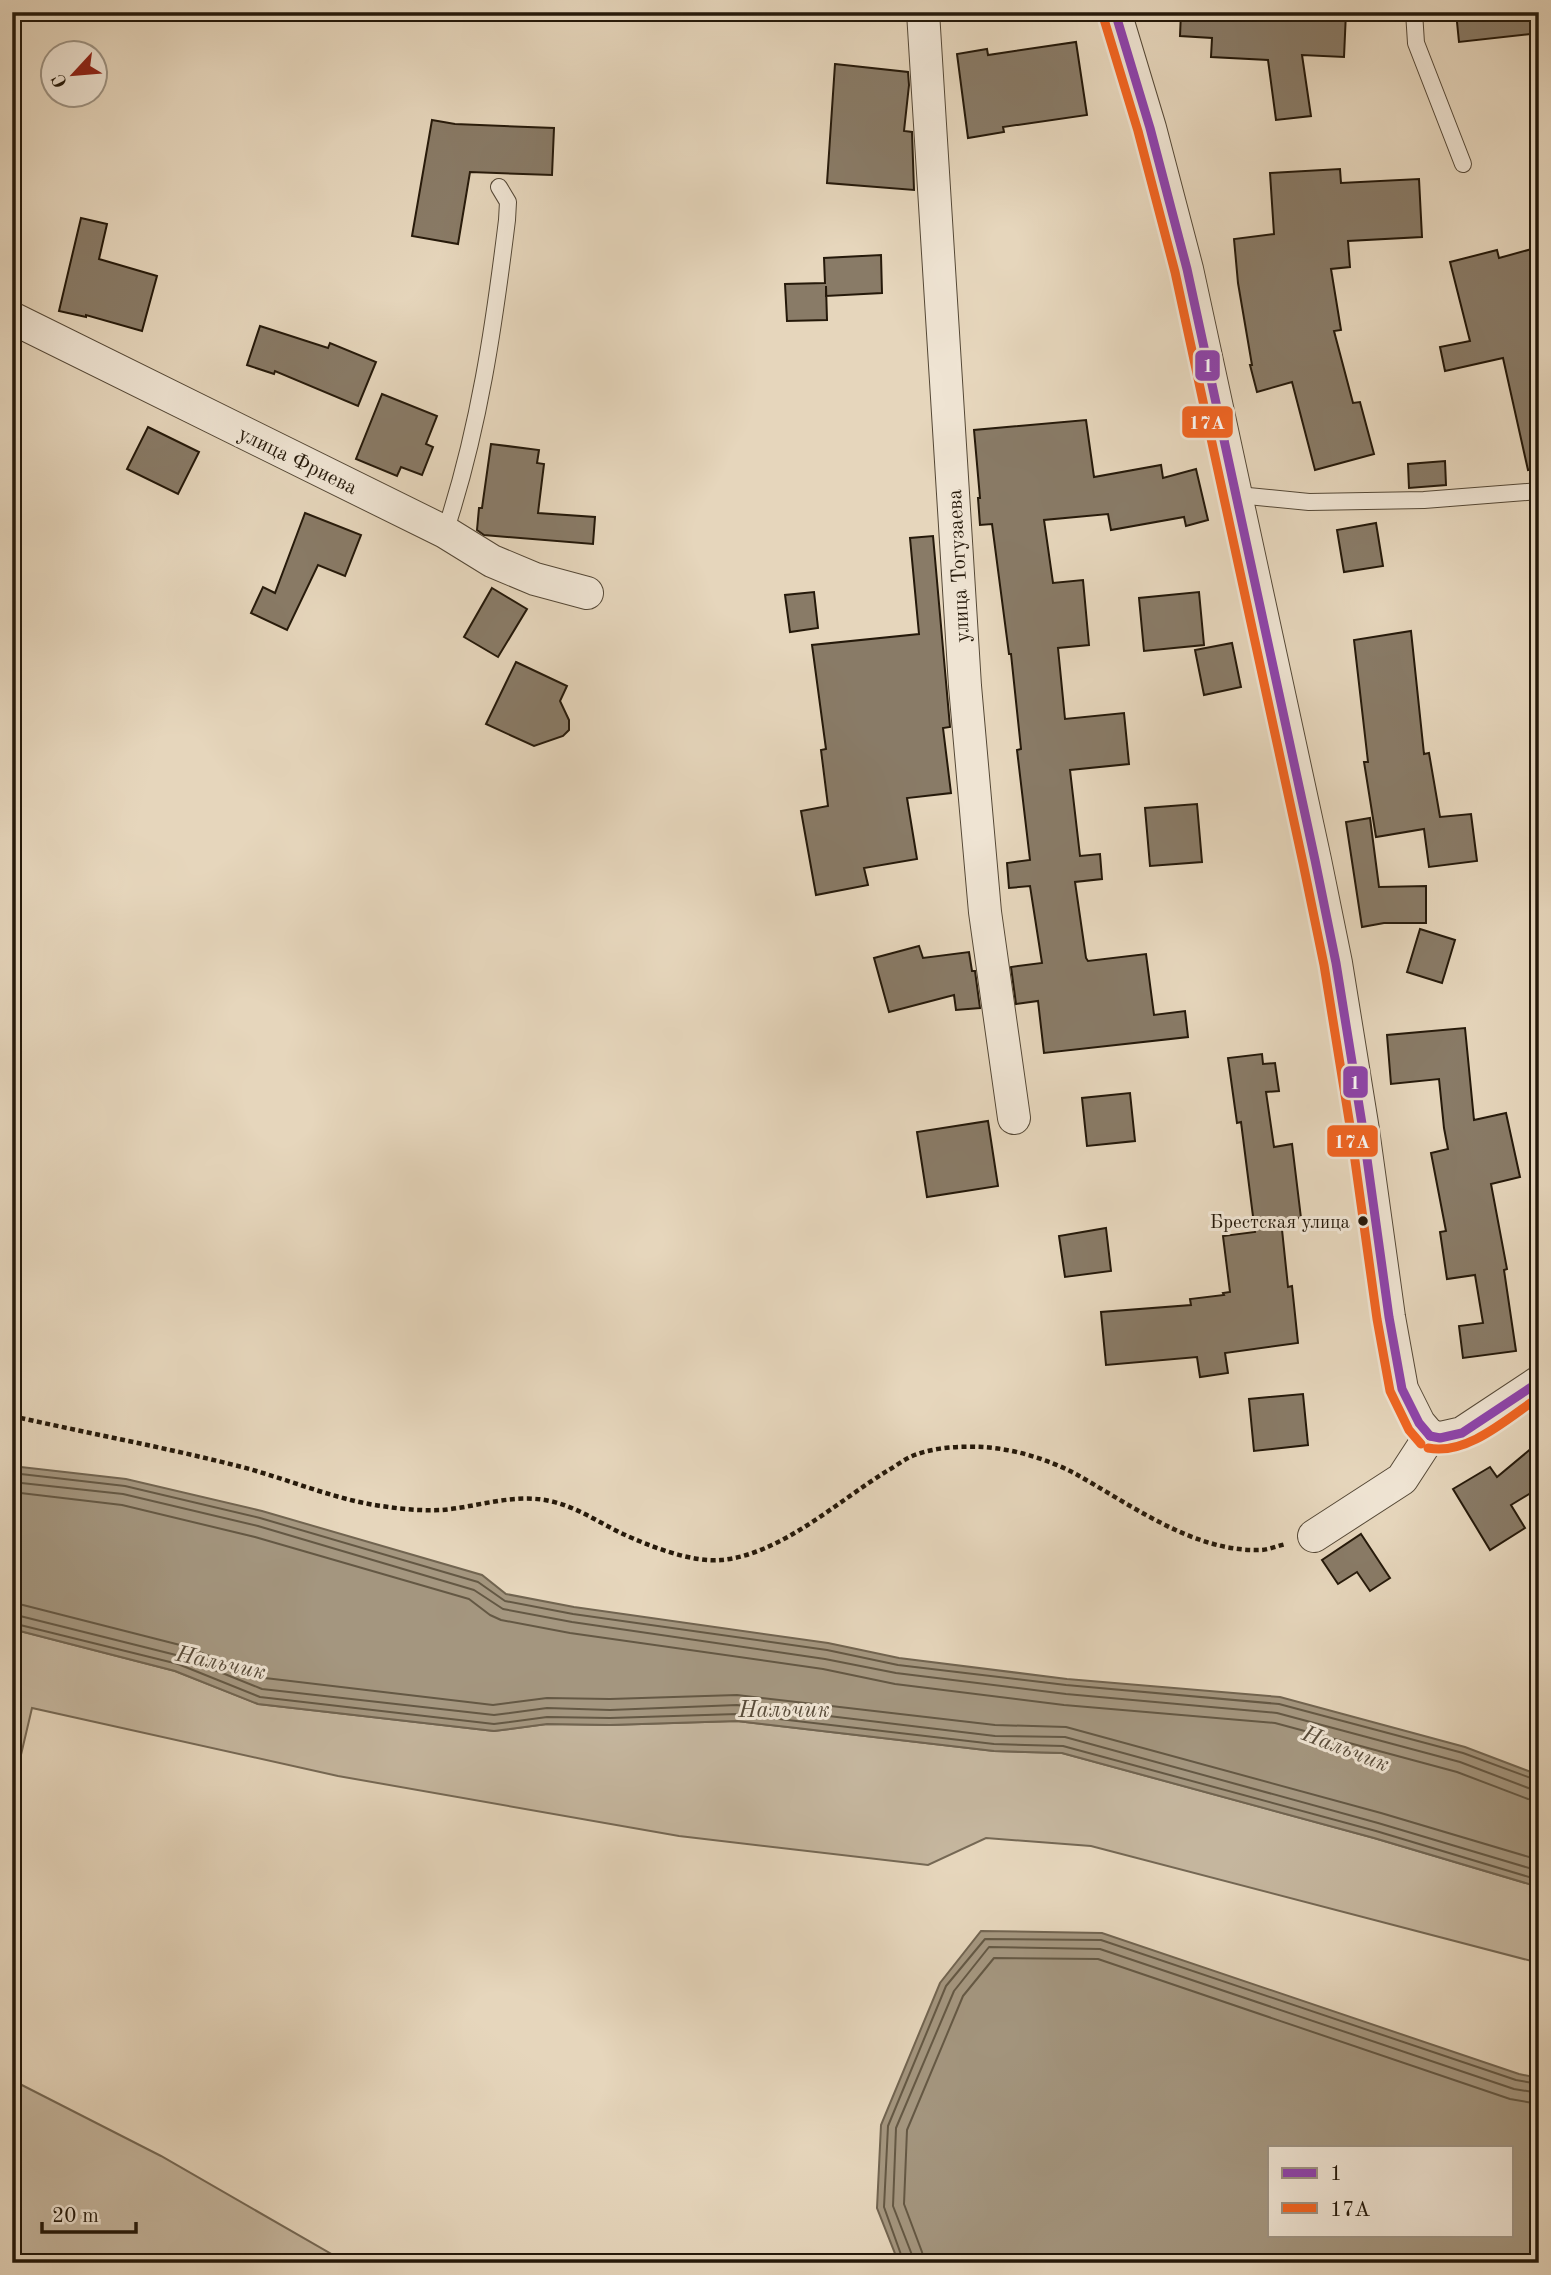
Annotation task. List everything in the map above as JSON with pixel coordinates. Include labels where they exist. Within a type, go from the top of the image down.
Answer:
[{"type":"street","name":"улица Тогузаева","points":[[923,12],[965,686],[985,912],[1014,1118]]},
{"type":"street","points":[[1115,12],[1150,128],[1187,269],[1238,495],[1336,962],[1402,1389],[1419,1423],[1430,1436],[1440,1438],[1462,1433],[1539,1382]]},
{"type":"street","name":"улица Фриева","points":[[12,318],[445,533],[492,561],[535,579],[586,593]]},
{"type":"street","points":[[1314,1536],[1402,1479],[1430,1436]]},
{"type":"lane","points":[[1414,12],[1416,43],[1463,164]]},
{"type":"lane","points":[[445,533],[472,439],[487,366],[507,220],[508,202],[499,187]]},
{"type":"lane","points":[[1238,495],[1309,502],[1424,500],[1539,491]]},
{"type":"path","points":[[12,1416],[239,1466],[352,1502],[414,1510],[444,1510],[513,1499],[546,1500],[571,1507],[622,1534],[696,1558],[721,1560],[755,1552],[801,1530],[862,1486],[911,1456],[955,1446],[987,1447],[1035,1456],[1072,1472],[1142,1514],[1199,1539],[1237,1549],[1263,1550],[1314,1536]]},
{"type":"shaded area","points":[[12,1629],[175,1671],[258,1704],[494,1731],[547,1724],[737,1721],[994,1751],[1062,1753],[1374,1838],[1539,1887],[1539,1963],[1091,1846],[986,1838],[928,1865],[679,1836],[338,1776],[32,1708],[12,1793]]},
{"type":"shaded area","points":[[12,2080],[161,2156],[347,2263],[12,2263]]},
{"type":"water","name":"Нальчик","points":[[12,1466],[126,1479],[262,1511],[482,1575],[506,1594],[574,1607],[828,1643],[899,1658],[1067,1679],[1280,1697],[1465,1747],[1539,1775],[1539,1887],[1374,1838],[1062,1753],[994,1751],[737,1721],[547,1724],[494,1731],[258,1704],[175,1671],[12,1629]]},
{"type":"water","points":[[981,1931],[1102,1933],[1519,2074],[1539,2078],[1539,2263],[901,2263],[877,2208],[881,2125],[940,1983]]},
{"type":"building","points":[[1181,12],[1346,12],[1344,57],[1302,55],[1311,116],[1276,120],[1268,60],[1211,57],[1212,38],[1180,36]]},
{"type":"building","points":[[1456,12],[1539,12],[1539,33],[1459,42]]},
{"type":"building","points":[[1076,42],[1087,115],[1003,127],[1004,132],[968,138],[957,54],[987,49],[988,55]]},
{"type":"building","points":[[835,64],[908,72],[904,131],[912,132],[914,190],[827,183]]},
{"type":"building","points":[[432,120],[455,124],[554,128],[552,175],[470,172],[458,244],[412,236]]},
{"type":"building","points":[[1340,169],[1341,183],[1419,179],[1422,237],[1348,241],[1350,267],[1331,269],[1341,330],[1334,331],[1353,403],[1360,402],[1374,454],[1315,470],[1292,382],[1257,392],[1250,365],[1234,239],[1274,234],[1270,173]]},
{"type":"building","points":[[81,218],[107,224],[99,259],[157,276],[142,331],[86,315],[59,311]]},
{"type":"building","points":[[1539,247],[1539,468],[1528,470],[1503,358],[1445,371],[1440,347],[1470,341],[1450,262],[1497,250],[1499,258]]},
{"type":"building","points":[[881,255],[882,293],[826,296],[827,320],[787,321],[785,284],[825,283],[824,258]]},
{"type":"building","points":[[260,326],[328,348],[330,343],[376,362],[358,406],[275,371],[274,374],[247,365]]},
{"type":"building","points":[[382,394],[437,416],[426,444],[433,447],[422,475],[401,467],[397,476],[356,459]]},
{"type":"building","points":[[1086,420],[1094,477],[1161,465],[1163,478],[1196,469],[1208,520],[1186,526],[1184,517],[1111,530],[1108,514],[1044,520],[1053,583],[1083,580],[1089,645],[1058,648],[1065,719],[1124,713],[1129,764],[1070,770],[1080,856],[1100,854],[1102,879],[1075,882],[1086,958],[1088,961],[1146,954],[1154,1015],[1185,1011],[1188,1037],[1044,1053],[1038,1001],[1016,1004],[1011,967],[1042,963],[1030,886],[1009,888],[1007,863],[1030,860],[1017,750],[1021,749],[1011,654],[992,524],[980,525],[974,430]]},
{"type":"building","points":[[148,427],[199,452],[178,494],[127,469]]},
{"type":"building","points":[[491,444],[539,450],[537,463],[544,464],[538,513],[595,517],[593,544],[484,535],[477,530]]},
{"type":"building","points":[[1445,461],[1446,485],[1409,488],[1408,464]]},
{"type":"building","points":[[305,513],[361,535],[345,576],[318,565],[287,630],[251,613],[263,587],[275,593]]},
{"type":"building","points":[[1376,523],[1383,566],[1344,572],[1337,530]]},
{"type":"building","points":[[933,536],[950,727],[943,728],[951,793],[907,798],[917,859],[864,868],[868,885],[816,895],[801,811],[828,806],[821,750],[826,749],[812,645],[919,634],[910,538]]},
{"type":"building","points":[[492,588],[527,609],[498,657],[464,637]]},
{"type":"building","points":[[814,592],[818,628],[790,632],[785,595]]},
{"type":"building","points":[[1199,592],[1204,645],[1144,651],[1139,598]]},
{"type":"building","points":[[1411,631],[1424,754],[1429,753],[1440,817],[1471,814],[1477,861],[1429,867],[1424,829],[1376,837],[1364,762],[1368,762],[1354,640]]},
{"type":"building","points":[[1232,643],[1241,687],[1204,695],[1195,650]]},
{"type":"building","points":[[516,662],[567,686],[560,701],[569,720],[569,730],[563,736],[534,746],[486,724]]},
{"type":"building","points":[[1197,804],[1202,862],[1150,866],[1145,808]]},
{"type":"building","points":[[1370,818],[1379,887],[1426,886],[1426,923],[1384,923],[1362,927],[1346,822]]},
{"type":"building","points":[[1420,929],[1455,940],[1442,983],[1407,972]]},
{"type":"building","points":[[919,946],[923,958],[969,952],[972,971],[975,971],[980,1008],[956,1010],[954,995],[889,1012],[874,958]]},
{"type":"building","points":[[1465,1028],[1474,1120],[1506,1113],[1520,1177],[1491,1184],[1507,1269],[1504,1270],[1516,1351],[1463,1358],[1459,1326],[1483,1323],[1475,1275],[1447,1279],[1440,1232],[1446,1231],[1431,1153],[1448,1149],[1439,1079],[1391,1084],[1387,1035]]},
{"type":"building","points":[[1262,1054],[1263,1064],[1275,1063],[1279,1091],[1266,1092],[1274,1147],[1292,1144],[1301,1218],[1281,1220],[1288,1287],[1292,1286],[1298,1343],[1225,1353],[1228,1373],[1200,1377],[1197,1357],[1106,1365],[1101,1312],[1191,1305],[1190,1299],[1230,1292],[1223,1236],[1255,1232],[1241,1122],[1237,1123],[1228,1058]]},
{"type":"building","points":[[1130,1093],[1135,1141],[1087,1146],[1082,1098]]},
{"type":"building","points":[[988,1121],[998,1186],[927,1197],[917,1132]]},
{"type":"building","points":[[1106,1228],[1111,1271],[1065,1277],[1059,1236]]},
{"type":"building","points":[[1303,1394],[1308,1445],[1254,1451],[1249,1399]]},
{"type":"building","points":[[1539,1442],[1539,1488],[1511,1505],[1525,1528],[1490,1550],[1453,1489],[1490,1467],[1497,1477]]},
{"type":"building","points":[[1361,1534],[1390,1578],[1370,1591],[1357,1572],[1338,1584],[1322,1560]]},
{"type":"transit line","name":"1","points":[[1115,12],[1150,128],[1187,269],[1315,860],[1336,963],[1402,1389],[1419,1423],[1430,1436]]},
{"type":"transit line","name":"17А","points":[[1103,16],[1138,131],[1175,272],[1303,863],[1324,965],[1390,1391],[1409,1430],[1421,1444]]},
{"type":"transit line","name":"1","points":[[1430,1436],[1440,1438],[1462,1433],[1539,1382]]},
{"type":"transit line","name":"17А","points":[[1428,1448],[1443,1449],[1472,1441],[1539,1397]]},
{"type":"place","name":"Брестская улица","points":[[1363,1221]]}]
